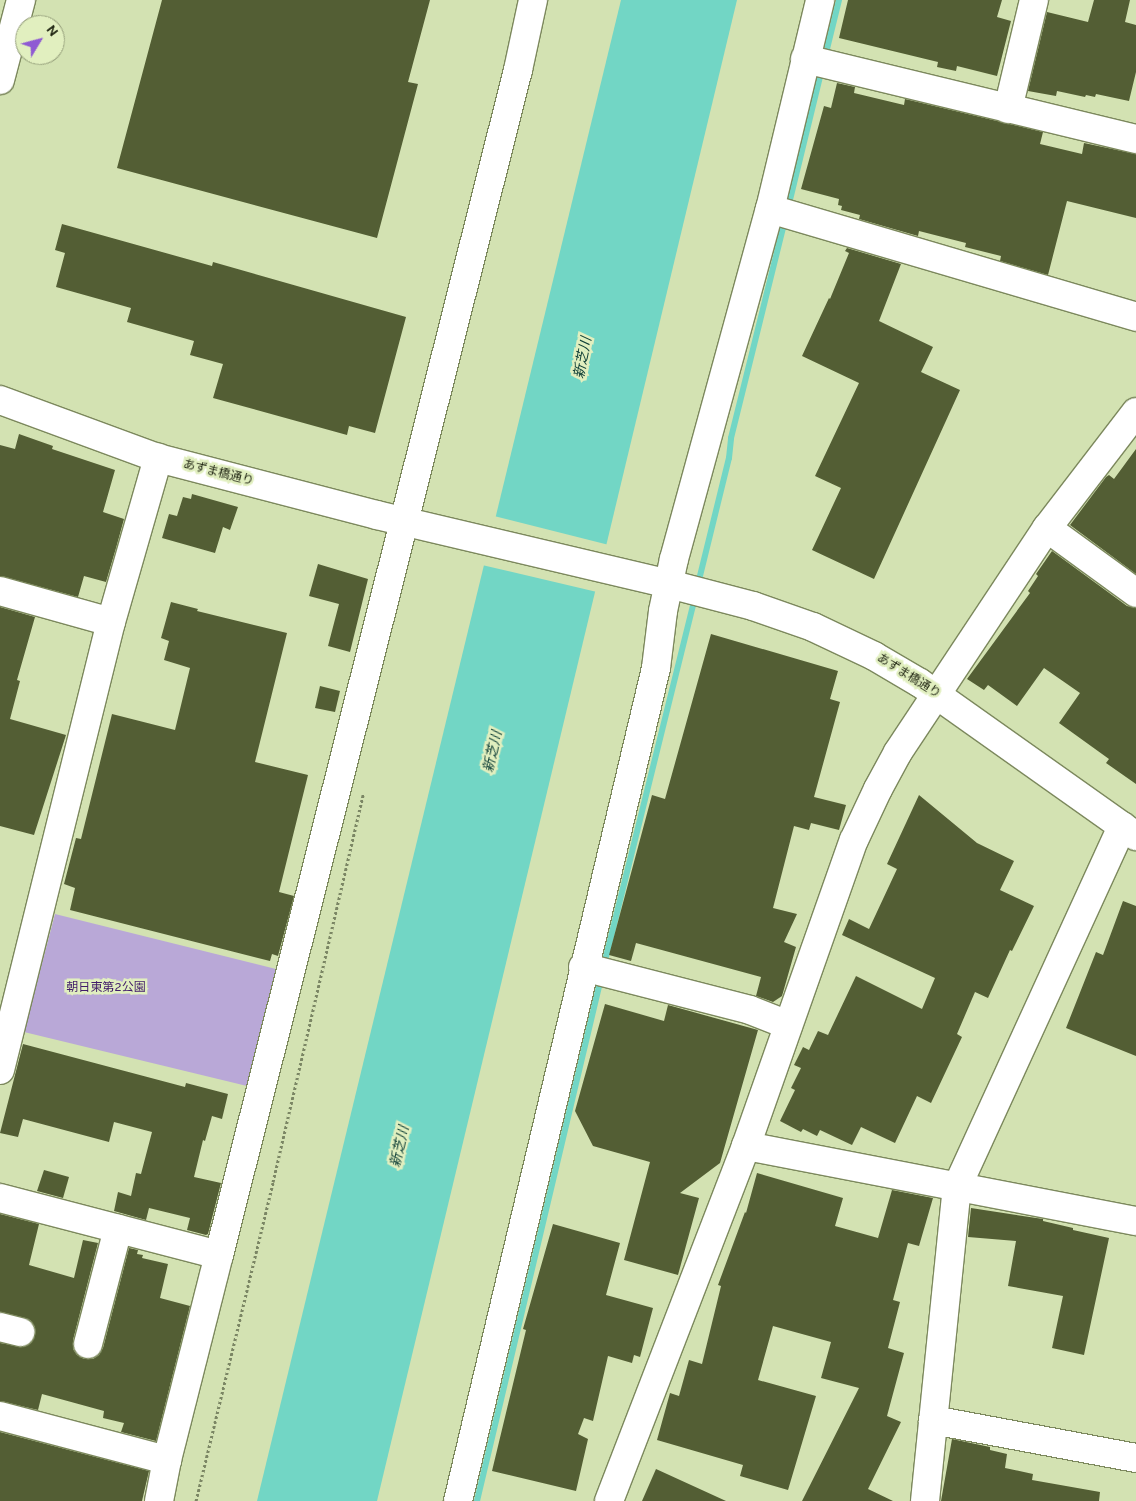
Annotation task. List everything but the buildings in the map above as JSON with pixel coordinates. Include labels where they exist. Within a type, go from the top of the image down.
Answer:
[{"type":"street","points":[[0,80],[5,41],[21,0]]},
{"type":"street","points":[[159,1501],[167,1460],[518,70],[534,0]]},
{"type":"street","points":[[458,1501],[583,967],[656,668],[659,582],[770,209],[820,0]]},
{"type":"street","points":[[1008,109],[1034,0]]},
{"type":"street","points":[[805,59],[1136,139]]},
{"type":"street","points":[[770,209],[1136,317]]},
{"type":"street","name":"あずま橋通り","points":[[0,400],[158,458],[753,606],[813,627],[874,656],[938,695],[1129,831]]},
{"type":"street","points":[[609,1501],[746,1146],[854,840],[898,752],[938,695],[1047,528],[1136,412]]},
{"type":"street","points":[[0,1070],[111,622],[158,458]]},
{"type":"street","points":[[1047,528],[1136,593]]},
{"type":"street","points":[[0,591],[111,622]]},
{"type":"street","points":[[925,1501],[957,1187],[1129,831]]},
{"type":"street","points":[[583,967],[750,1010],[788,1025]]},
{"type":"street","points":[[746,1146],[1136,1221]]},
{"type":"street","points":[[0,1198],[218,1256]]},
{"type":"street","points":[[88,1344],[118,1229]]},
{"type":"street","points":[[0,1416],[167,1460]]},
{"type":"street","points":[[933,1420],[1136,1458]]},
{"type":"path","points":[[196,1501],[274,1182],[365,786]]},
{"type":"green space","name":"朝日東第2公園","points":[[55,914],[276,969],[247,1086],[24,1032]]},
{"type":"water","name":"新芝川","points":[[621,0],[737,0],[377,1501],[257,1501]]},
{"type":"pier","points":[[494,516],[609,545],[597,592],[482,565]]},
{"type":"waterway","points":[[825,57],[839,0]]},
{"type":"waterway","points":[[788,208],[822,69]]},
{"type":"waterway","points":[[698,584],[729,458],[731,438],[785,220]]},
{"type":"waterway","points":[[604,965],[695,596]]},
{"type":"waterway","points":[[477,1501],[601,978]]}]
